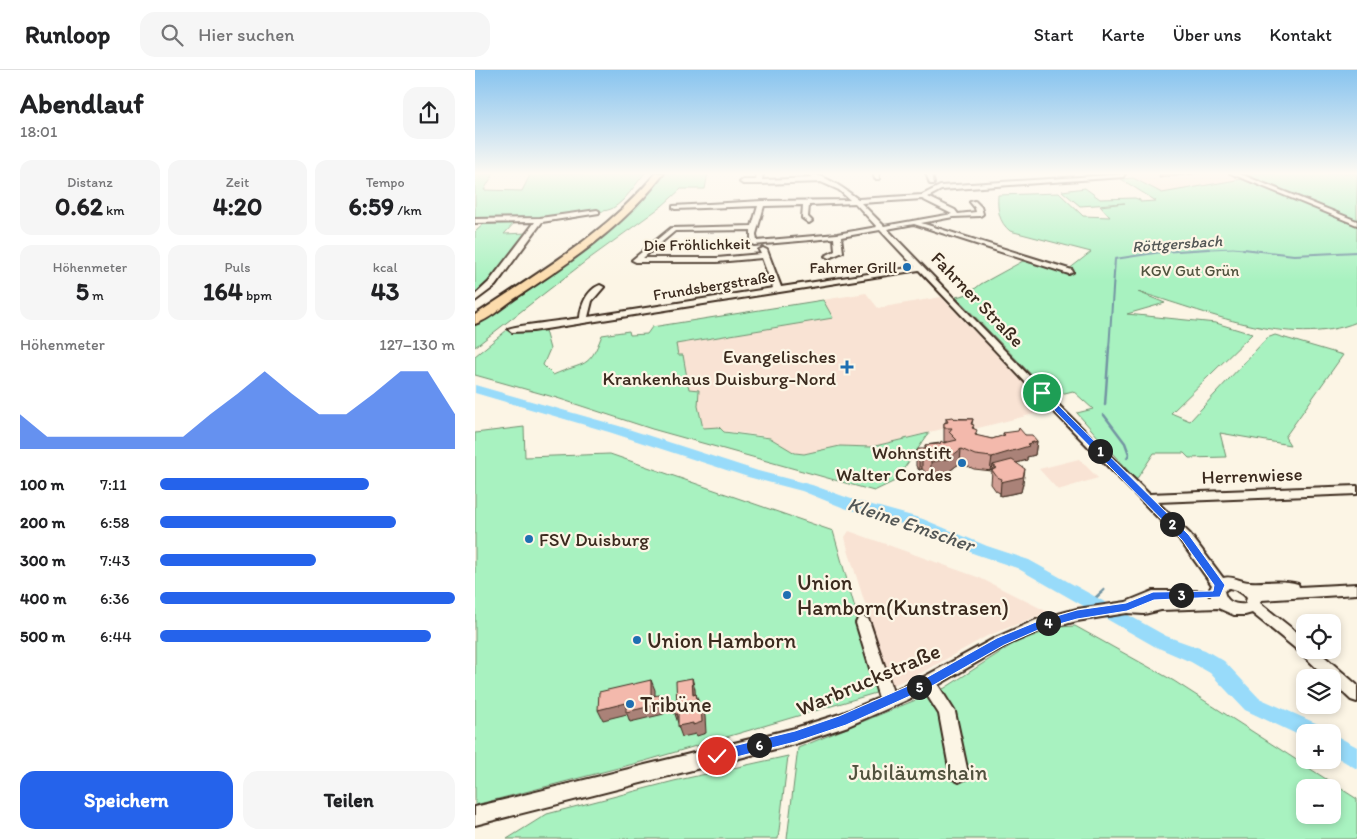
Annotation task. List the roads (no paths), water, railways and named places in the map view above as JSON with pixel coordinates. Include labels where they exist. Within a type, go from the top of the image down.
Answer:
[{"type":"highway","points":[[475,312],[599,226],[619,209]]},
{"type":"highway","points":[[475,320],[608,226],[627,209]]},
{"type":"street","points":[[761,209],[755,228],[757,244],[778,290]]},
{"type":"street","points":[[806,209],[805,218],[809,221]]},
{"type":"street","name":"Fahrner Straße","points":[[864,209],[1033,385],[1148,498],[1196,551],[1221,591]]},
{"type":"street","points":[[948,209],[957,214],[955,216]]},
{"type":"street","points":[[757,244],[884,230],[955,216],[980,214],[978,209]]},
{"type":"street","points":[[1322,209],[1357,223]]},
{"type":"street","points":[[475,220],[541,220],[597,212]]},
{"type":"street","points":[[477,295],[492,284],[541,220]]},
{"type":"street","points":[[917,224],[1069,272]]},
{"type":"street","name":"Die Fröhlichkeit","points":[[755,228],[673,229],[636,260],[717,260],[764,256]]},
{"type":"street","points":[[829,256],[839,252],[837,236]]},
{"type":"street","name":"Frundsbergstraße","points":[[511,329],[584,320],[920,268]]},
{"type":"street","points":[[584,320],[584,307],[591,294],[600,287]]},
{"type":"street","name":"Herrenwiese","points":[[1148,498],[1357,490]]},
{"type":"street","points":[[1221,591],[1231,608],[1249,600],[1299,594],[1315,590],[1357,589]]},
{"type":"street","points":[[1221,591],[1249,600],[1260,620],[1296,640]]},
{"type":"street","name":"Warbruckstraße","points":[[475,816],[795,736],[842,721],[928,683],[1001,642],[1036,626],[1089,613],[1127,606],[1144,608],[1221,591]]},
{"type":"street","points":[[863,623],[888,702]]},
{"type":"street","points":[[1317,659],[1357,695]]},
{"type":"street","points":[[928,683],[947,712],[959,774]]},
{"type":"waterway","name":"Röttgersbach","points":[[1205,249],[1233,248],[1254,250]]},
{"type":"waterway","name":"Röttgersbach","points":[[1109,349],[1115,259],[1161,252],[1205,249]]},
{"type":"waterway","name":"Röttgersbach","points":[[1188,250],[1205,249]]},
{"type":"waterway","name":"Röttgersbach","points":[[1243,249],[1294,255],[1357,252]]},
{"type":"waterway","name":"Röttgersbach","points":[[1105,405],[1109,347]]},
{"type":"waterway","name":"Kleine Emscher","points":[[475,389],[614,429],[753,474],[807,488],[849,504],[918,523],[981,550],[1023,564],[1160,641],[1198,656],[1217,667],[1252,704],[1296,724]]},
{"type":"waterway","name":"Röttgersbach","points":[[1104,415],[1125,443],[1129,454],[1127,458]]},
{"type":"waterway","name":"Röttgersbach","points":[[1092,601],[1104,590]]},
{"type":"waterway","name":"Kleine Emscher","points":[[1341,749],[1357,759]]},
{"type":"place","name":"Fahrner Grill","points":[[907,267]]},
{"type":"place","name":"Evangelisches Krankenhaus Duisburg-Nord","points":[[847,367]]},
{"type":"place","name":"Wohnstift Walter Cordes","points":[[962,463]]},
{"type":"place","name":"FSV Duisburg","points":[[529,539]]},
{"type":"place","name":"Union Hamborn(Kunstrasen)","points":[[787,595]]},
{"type":"place","name":"Union Hamborn","points":[[637,640]]},
{"type":"place","name":"Tribüne","points":[[630,704]]},
{"type":"park label","name":"KGV Gut Grün","points":[[1190,270]]},
{"type":"park label","name":"Jubiläumshain","points":[[918,772]]}]
